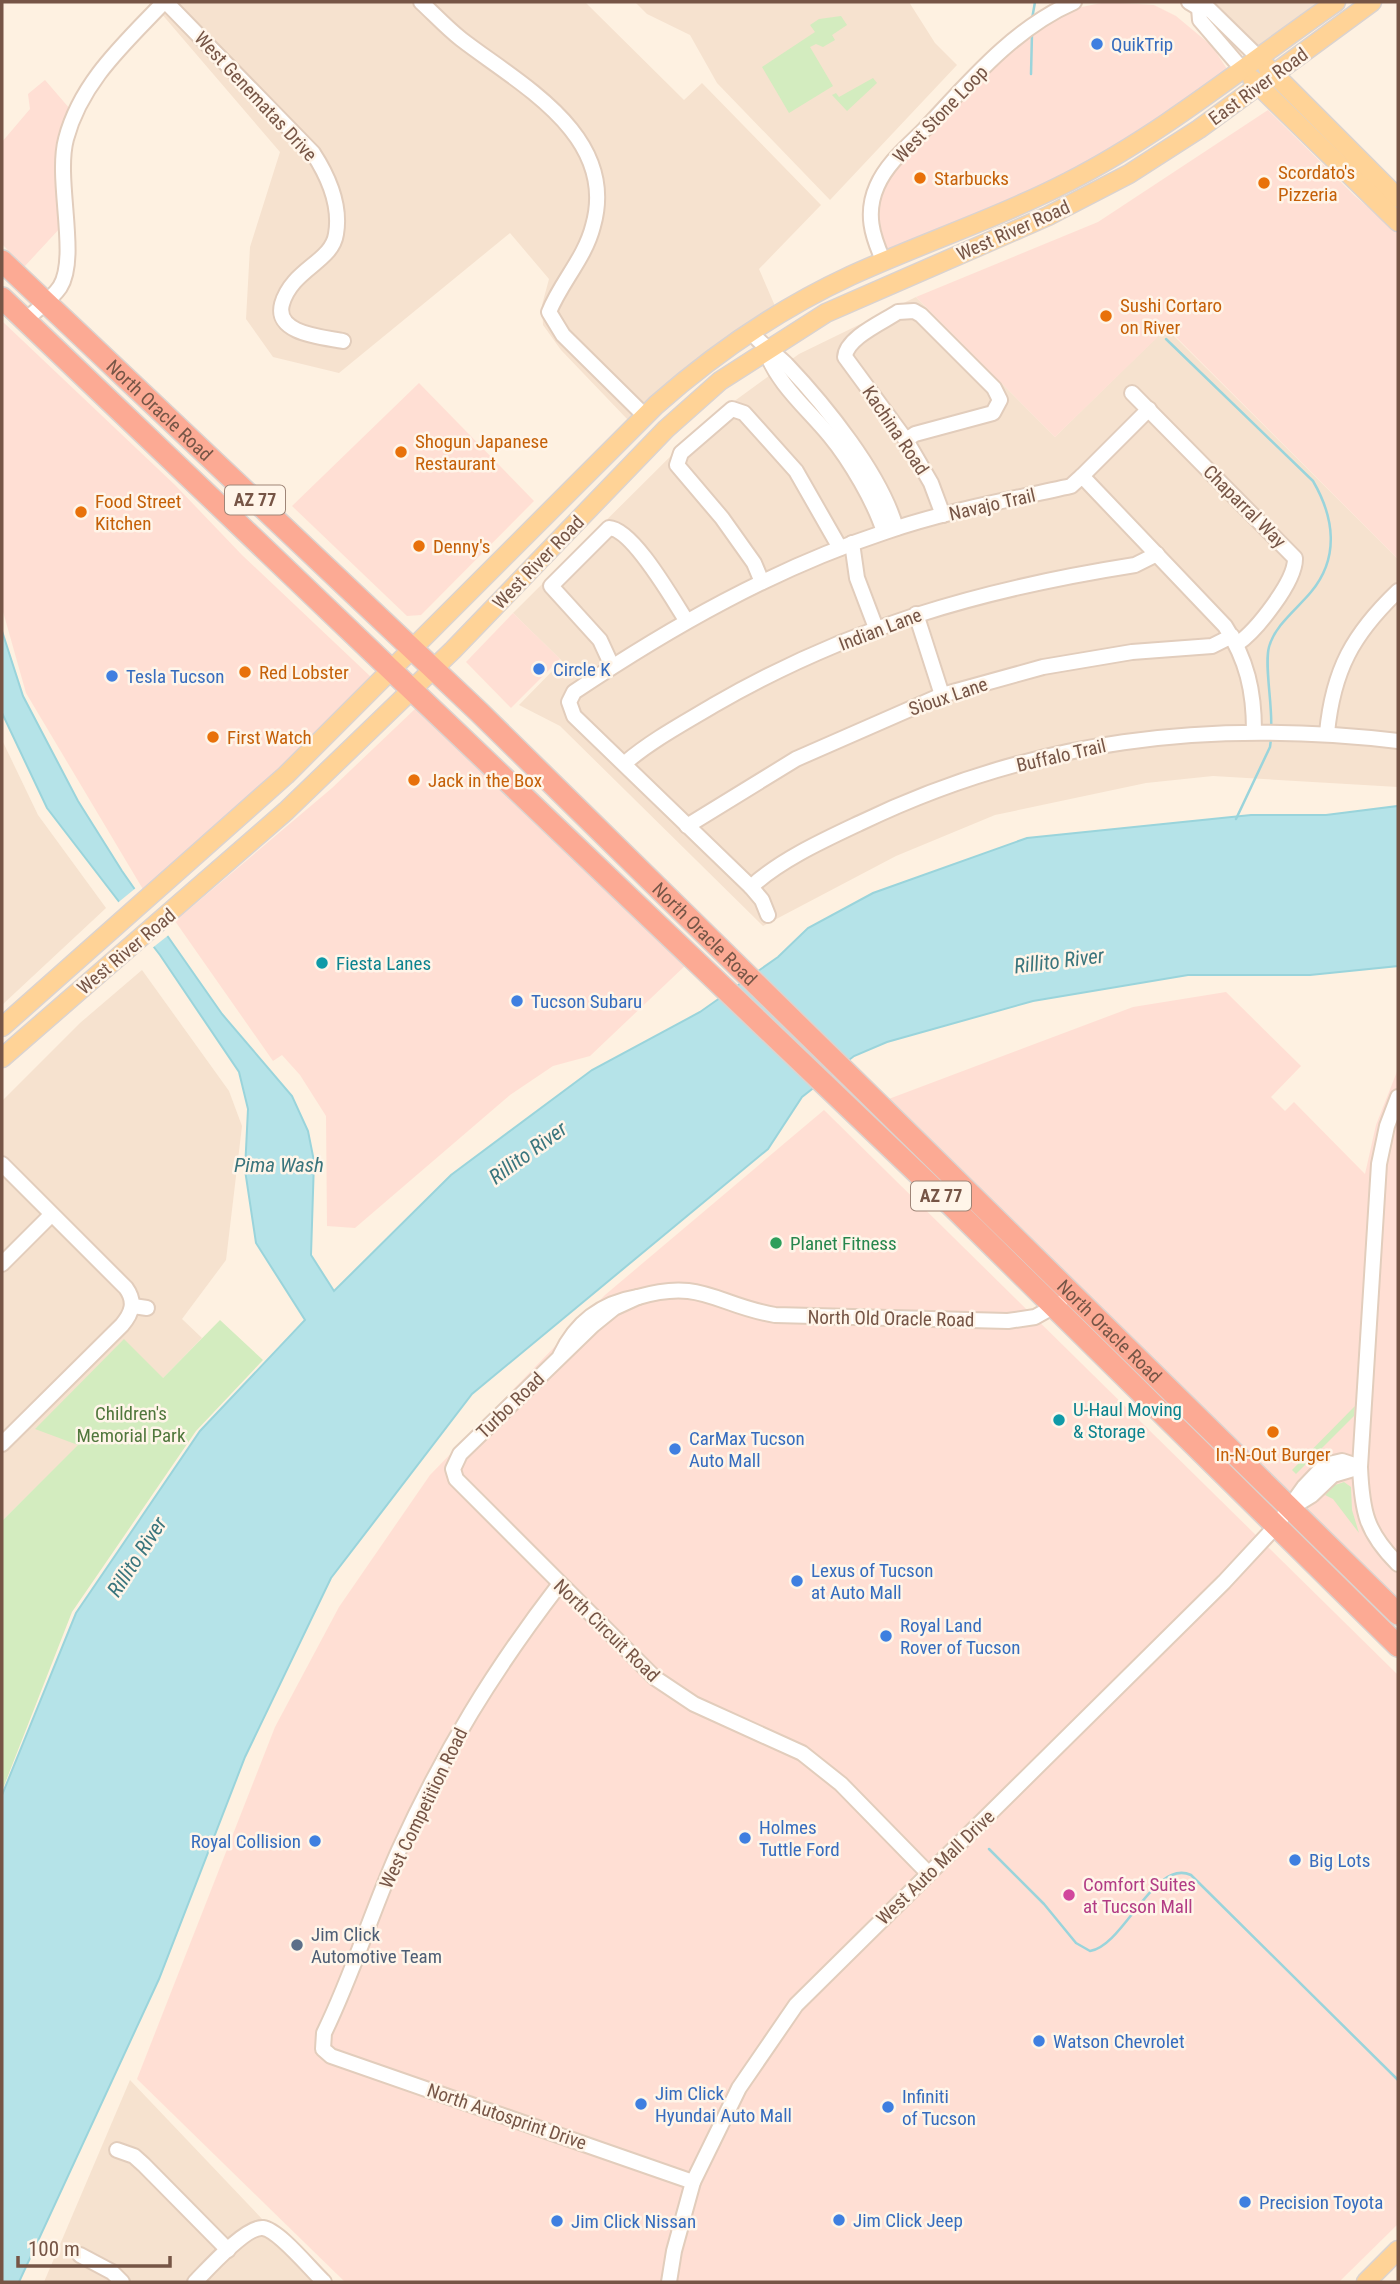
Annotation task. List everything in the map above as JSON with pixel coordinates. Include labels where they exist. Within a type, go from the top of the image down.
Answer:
[{"type":"highway","name":"North Oracle Road","points":[[2,261],[414,649],[1398,1614]]},
{"type":"highway","name":"North Oracle Road","points":[[2,298],[411,691],[657,922],[1398,1646]]},
{"type":"highway","points":[[657,922],[678,926],[723,968],[738,965]]},
{"type":"highway","points":[[866,1125],[878,1122],[950,1188],[973,1195]]},
{"type":"main road","name":"East River Road","points":[[1121,152],[1336,2]]},
{"type":"main road","name":"East River Road","points":[[1141,167],[1372,2]]},
{"type":"main road","points":[[1258,57],[1398,198]]},
{"type":"main road","points":[[1242,69],[1398,222]]},
{"type":"main road","name":"West River Road","points":[[2,1027],[286,775],[645,416],[698,369],[751,331],[821,290],[1045,194],[1121,152]]},
{"type":"main road","name":"West River Road","points":[[2,1058],[245,850],[434,669],[666,429],[720,381],[765,349],[850,301],[1048,216],[1141,167]]},
{"type":"main road","points":[[1366,2282],[1398,2250]]},
{"type":"street","name":"West Genematas Drive","points":[[25,321],[60,287],[67,266],[62,171],[65,143],[75,110],[101,69],[165,2],[313,153],[328,175],[335,199],[336,236],[320,260],[291,283],[281,310],[285,323],[299,332],[343,341]]},
{"type":"street","points":[[421,2],[458,37],[544,99],[571,129],[590,161],[597,188],[594,224],[585,250],[558,289],[550,312],[563,335],[645,416]]},
{"type":"street","name":"West Stone Loop","points":[[884,262],[872,236],[870,210],[877,186],[887,169],[964,88],[1018,37],[1049,14],[1074,2]]},
{"type":"street","points":[[1194,4],[1208,8],[1258,57]]},
{"type":"street","points":[[1194,4],[1200,20],[1242,69]]},
{"type":"street","name":"Kachina Road","points":[[906,440],[915,434],[993,413],[1000,400],[994,388],[914,311],[898,312],[846,349],[845,357],[906,440],[931,482],[943,515]]},
{"type":"street","points":[[751,331],[765,349],[772,370],[833,439],[890,530]]},
{"type":"street","points":[[1132,393],[1149,409]]},
{"type":"street","name":"Navajo Trail","points":[[625,763],[574,716],[569,702],[574,692],[612,666],[686,620],[762,582],[846,545],[943,515],[1071,486],[1149,409]]},
{"type":"street","name":"Chaparral Way","points":[[1149,409],[1295,558],[1292,576],[1251,633],[1235,640]]},
{"type":"street","points":[[762,582],[754,563],[722,518],[679,471],[677,461],[681,453],[732,410],[744,413],[796,471],[846,545],[876,628]]},
{"type":"street","points":[[1082,476],[1235,640],[1251,681],[1257,731]]},
{"type":"street","points":[[612,666],[600,640],[551,586],[600,535],[614,528],[637,548],[686,620]]},
{"type":"street","name":"Indian Lane","points":[[625,763],[675,728],[749,685],[876,628],[1027,583],[1135,565],[1157,554]]},
{"type":"street","points":[[1327,733],[1330,699],[1343,662],[1366,624],[1398,591]]},
{"type":"street","points":[[916,614],[942,695]]},
{"type":"street","name":"Sioux Lane","points":[[687,826],[796,759],[942,695],[1043,667],[1132,652],[1212,646],[1235,640]]},
{"type":"street","name":"Buffalo Trail","points":[[751,887],[799,856],[883,812],[999,769],[1063,752],[1126,741],[1257,731],[1327,733],[1398,741]]},
{"type":"street","points":[[625,763],[751,887],[762,901],[768,915]]},
{"type":"street","points":[[1398,1097],[1387,1126],[1379,1164],[1360,1467],[1362,1506],[1372,1533],[1398,1564]]},
{"type":"street","points":[[2,1164],[126,1288],[140,1307],[2,1444]]},
{"type":"street","points":[[2,1264],[51,1215]]},
{"type":"street","name":"Turbo Road","points":[[460,1454],[560,1356],[614,1308],[638,1297],[682,1288],[706,1293]]},
{"type":"street","name":"North Old Oracle Road","points":[[706,1293],[748,1310],[775,1315],[1008,1321],[1035,1317],[1072,1293]]},
{"type":"street","name":"North Circuit Road","points":[[460,1454],[453,1469],[456,1479],[559,1585],[655,1678],[694,1704],[802,1753],[841,1784],[928,1873]]},
{"type":"street","name":"West Auto Mall Drive","points":[[669,2282],[674,2251],[693,2182],[739,2088],[796,2006],[1224,1582],[1276,1526],[1304,1487],[1325,1465],[1342,1461],[1360,1467]]},
{"type":"street","name":"West Competition Road","points":[[323,2049],[324,2033],[398,1853],[453,1740],[510,1649],[559,1585]]},
{"type":"street","name":"North Autosprint Drive","points":[[323,2049],[331,2056],[693,2182]]},
{"type":"street","points":[[117,2150],[134,2156],[145,2165],[228,2250]]},
{"type":"street","points":[[195,2282],[228,2250],[256,2228],[263,2228],[278,2236],[324,2282]]},
{"type":"street","points":[[80,2255],[112,2272],[122,2282]]},
{"type":"shaded area","points":[[157,2],[585,2],[684,100],[702,83],[821,205],[759,269],[775,306],[703,355],[628,420],[561,350],[543,325],[542,305],[549,279],[510,233],[339,373],[273,357],[246,319],[250,247],[280,152],[154,5]]},
{"type":"shaded area","points":[[635,2],[909,2],[935,43],[957,65],[830,200],[717,83],[690,35],[647,14]]},
{"type":"shaded area","points":[[1106,2],[1154,5],[1176,16],[1212,46],[1227,69],[1151,124],[1084,164],[1030,191],[888,250],[878,224],[878,204],[887,181],[907,156],[1005,56],[1043,24],[1062,11]]},
{"type":"shaded area","points":[[1206,2],[1319,2],[1259,47]]},
{"type":"shaded area","points":[[45,80],[70,109],[56,164],[56,199],[61,227],[24,267],[2,244],[2,142],[30,109],[28,94]]},
{"type":"shaded area","points":[[1268,110],[1355,196],[1398,233],[1398,559],[1167,328],[1055,437],[916,297],[1098,222]]},
{"type":"shaded area","points":[[916,297],[1055,437],[1166,328],[1398,559],[1398,787],[1213,776],[1146,783],[995,815],[896,856],[763,926],[560,726],[519,705],[562,661],[513,613],[703,424],[799,354]]},
{"type":"shaded area","points":[[2,321],[371,677],[291,759],[144,891],[26,693],[2,608]]},
{"type":"shaded area","points":[[419,383],[534,501],[421,615],[407,616],[292,506]]},
{"type":"shaded area","points":[[513,613],[560,659],[511,708],[466,662]]},
{"type":"shaded area","points":[[416,708],[688,963],[590,1056],[553,1066],[510,1095],[355,1228],[327,1226],[326,1116],[300,1075],[282,1055],[273,1061],[175,921],[332,788]]},
{"type":"shaded area","points":[[2,740],[38,815],[106,908],[2,1005]]},
{"type":"shaded area","points":[[142,970],[229,1091],[242,1126],[226,1260],[182,1319],[202,1338],[163,1378],[36,1428],[79,1445],[2,1521],[2,1101],[80,1023]]},
{"type":"shaded area","points":[[1226,992],[1301,1066],[1271,1097],[1285,1111],[1294,1102],[1365,1174],[1376,1125],[1398,1069],[1398,1601],[886,1100],[1133,1007]]},
{"type":"shaded area","points":[[824,1110],[1398,1675],[1398,2224],[1339,2282],[345,2282],[137,2079],[275,1727],[339,1607],[430,1475],[605,1295]]},
{"type":"shaded area","points":[[130,2080],[322,2282],[44,2282]]},
{"type":"green space","points":[[841,16],[847,25],[832,35],[835,40],[823,47],[816,44],[810,47],[833,86],[789,113],[762,67],[815,32],[810,25],[819,19]]},
{"type":"green space","points":[[873,78],[877,83],[847,111],[832,95],[836,93],[839,97]]},
{"type":"green space","name":"Children's Memorial Park","points":[[220,1320],[263,1360],[196,1431],[72,1612],[2,1791],[2,1521],[78,1445],[35,1429],[124,1339],[163,1378]]},
{"type":"green space","points":[[1355,1406],[1354,1416],[1296,1474],[1292,1470]]},
{"type":"green space","points":[[1344,1482],[1351,1487],[1352,1510],[1359,1533],[1333,1499],[1325,1495],[1335,1485]]},
{"type":"water","points":[[2,631],[23,696],[78,801],[122,871],[222,1014],[292,1096],[308,1131],[314,1161],[311,1255],[334,1291],[451,1175],[592,1070],[700,1012],[778,957],[808,928],[873,893],[1027,838],[1251,815],[1326,815],[1398,806],[1398,966],[1310,975],[1188,975],[1033,1001],[887,1042],[854,1056],[802,1097],[768,1149],[472,1394],[331,1578],[245,1757],[159,1979],[19,2282],[2,2282],[2,1795],[76,1613],[200,1431],[305,1320],[256,1243],[245,1170],[248,1109],[239,1072],[160,955],[47,808],[2,713]]},
{"type":"pier","points":[[137,887],[170,934],[151,949],[115,905]]},
{"type":"waterway","points":[[1032,19],[1035,2]]},
{"type":"waterway","points":[[1031,74],[1032,33]]},
{"type":"waterway","points":[[1166,339],[1313,481],[1326,509],[1331,537],[1326,565],[1311,592],[1276,632],[1269,647],[1267,664],[1271,729]]},
{"type":"waterway","points":[[1236,819],[1270,747],[1271,739]]},
{"type":"waterway","points":[[989,1849],[1044,1904],[1076,1943],[1090,1951],[1103,1946],[1115,1935],[1164,1879],[1177,1873],[1191,1875],[1398,2080]]},
{"type":"place","name":"QuikTrip","points":[[1097,44]]},
{"type":"place","name":"Starbucks","points":[[920,178]]},
{"type":"place","name":"Scordato's Pizzeria","points":[[1264,183]]},
{"type":"place","name":"Sushi Cortaro on River","points":[[1106,316]]},
{"type":"place","name":"Shogun Japanese Restaurant","points":[[401,452]]},
{"type":"place","name":"Food Street Kitchen","points":[[81,512]]},
{"type":"place","name":"Denny's","points":[[419,546]]},
{"type":"place","name":"Circle K","points":[[539,669]]},
{"type":"place","name":"Red Lobster","points":[[245,672]]},
{"type":"place","name":"Tesla Tucson","points":[[112,676]]},
{"type":"place","name":"First Watch","points":[[213,737]]},
{"type":"place","name":"Jack in the Box","points":[[414,780]]},
{"type":"place","name":"Fiesta Lanes","points":[[322,963]]},
{"type":"place","name":"Tucson Subaru","points":[[517,1001]]},
{"type":"place","name":"Planet Fitness","points":[[776,1243]]},
{"type":"place","name":"U-Haul Moving & Storage","points":[[1059,1420]]},
{"type":"place","name":"In-N-Out Burger","points":[[1273,1432]]},
{"type":"place","name":"CarMax Tucson Auto Mall","points":[[675,1449]]},
{"type":"place","name":"Lexus of Tucson at Auto Mall","points":[[797,1581]]},
{"type":"place","name":"Royal Land Rover of Tucson","points":[[886,1636]]},
{"type":"place","name":"Holmes Tuttle Ford","points":[[745,1838]]},
{"type":"place","name":"Royal Collision","points":[[315,1841]]},
{"type":"place","name":"Big Lots","points":[[1295,1860]]},
{"type":"place","name":"Comfort Suites at Tucson Mall","points":[[1069,1895]]},
{"type":"place","name":"Jim Click Automotive Team","points":[[297,1945]]},
{"type":"place","name":"Watson Chevrolet","points":[[1039,2041]]},
{"type":"place","name":"Jim Click Hyundai Auto Mall","points":[[641,2104]]},
{"type":"place","name":"Infiniti of Tucson","points":[[888,2107]]},
{"type":"place","name":"Precision Toyota","points":[[1245,2202]]},
{"type":"place","name":"Jim Click Jeep","points":[[839,2220]]},
{"type":"place","name":"Jim Click Nissan","points":[[557,2221]]},
{"type":"water label","name":"Rillito River","points":[[1059,961]]},
{"type":"water label","name":"Rillito River","points":[[528,1153]]},
{"type":"water label","name":"Pima Wash","points":[[279,1165]]},
{"type":"water label","name":"Rillito River","points":[[137,1557]]}]
